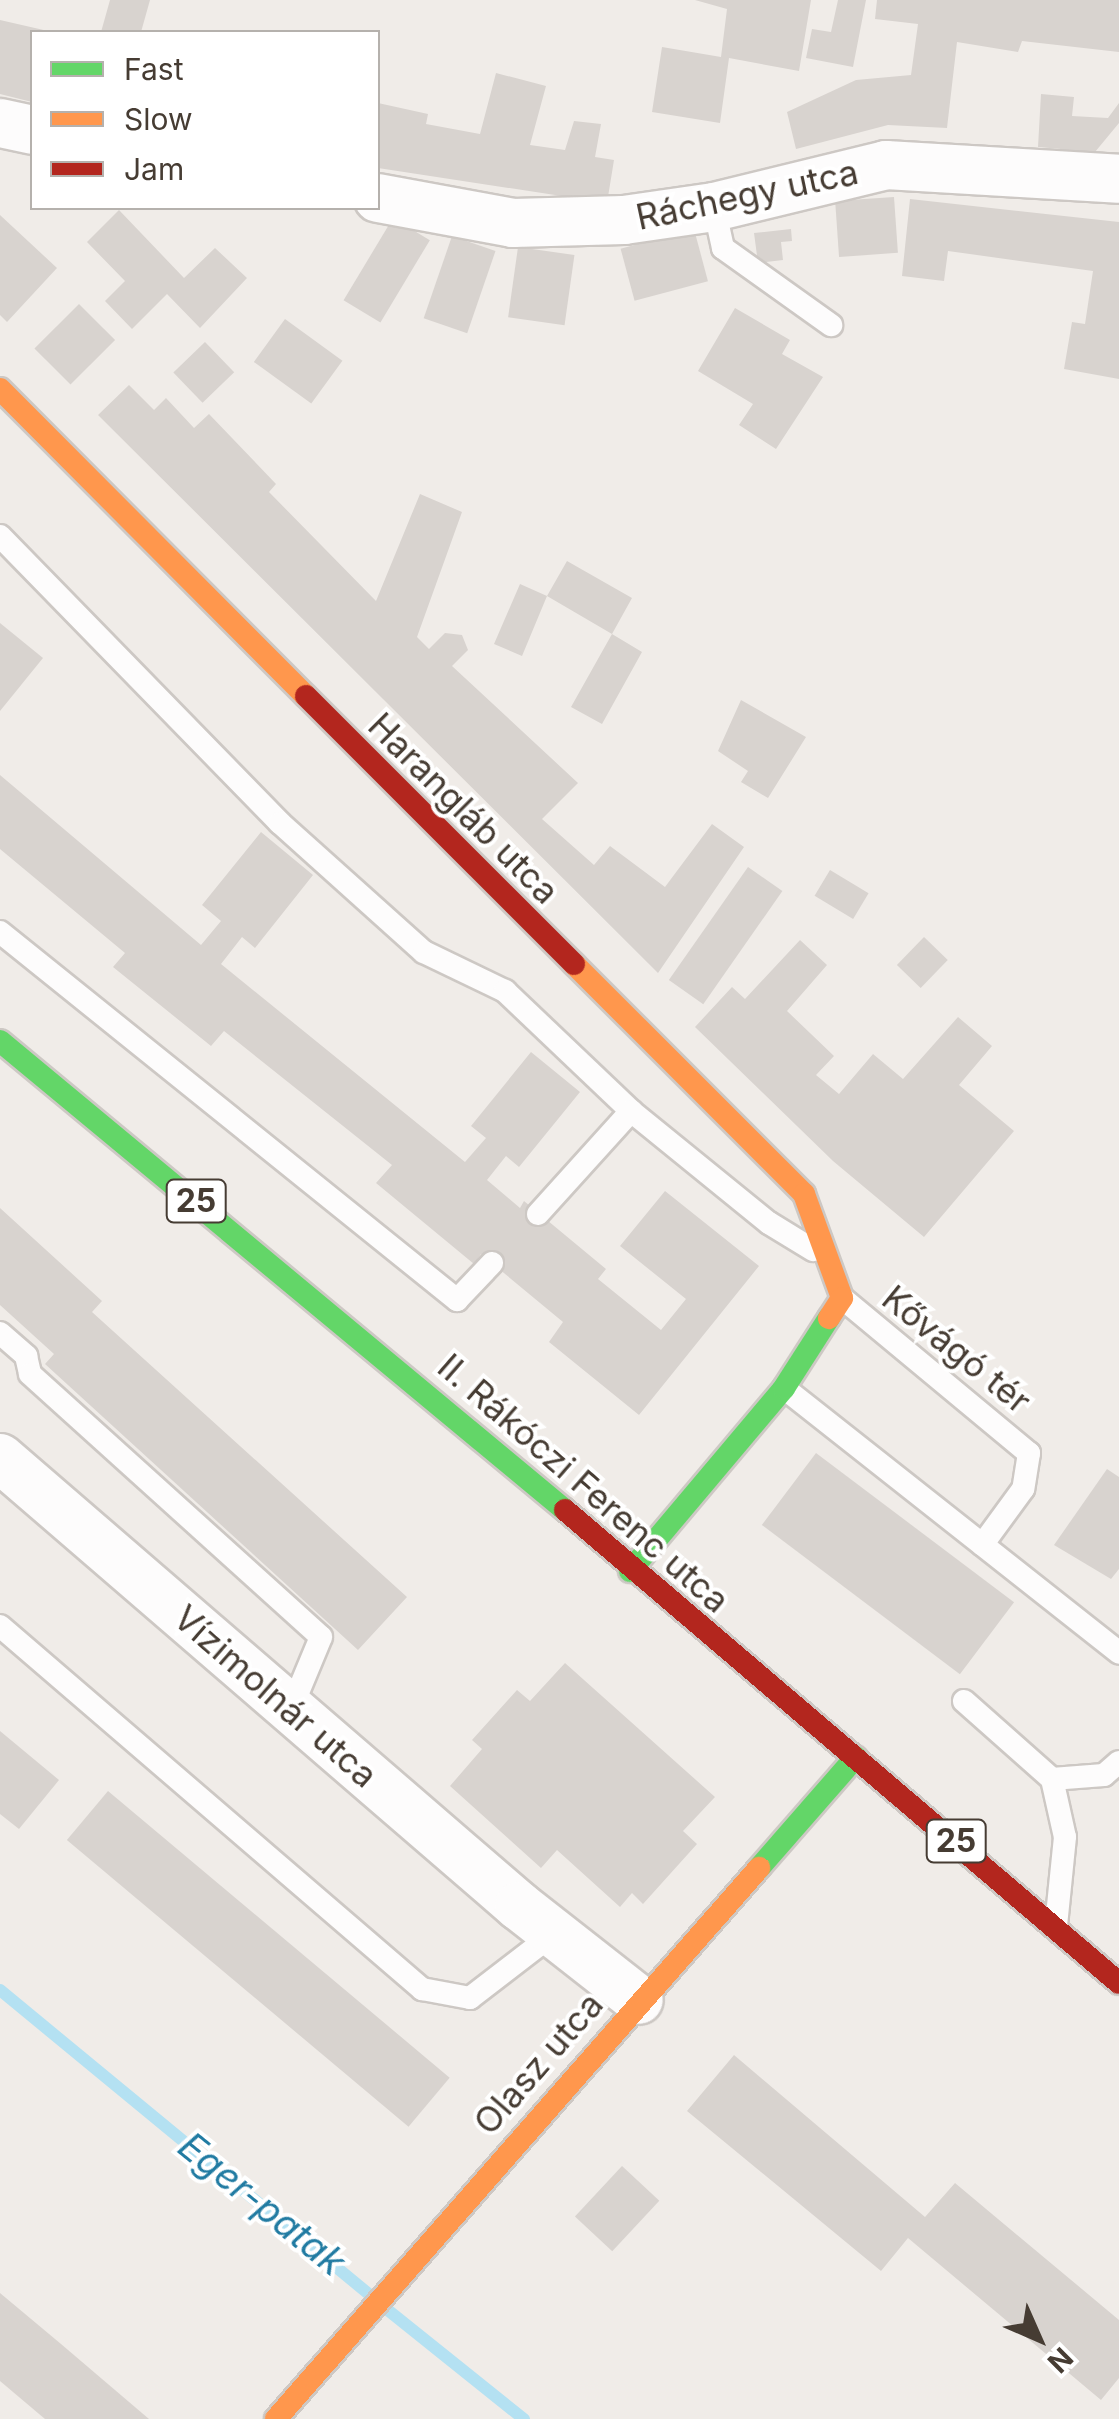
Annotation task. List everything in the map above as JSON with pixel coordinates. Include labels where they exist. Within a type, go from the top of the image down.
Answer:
[{"type":"street","points":[[0,123],[30,130]]},
{"type":"street","name":"Ráchegy utca","points":[[380,198],[513,223],[624,220],[714,207],[886,165],[1119,179]]},
{"type":"street","name":"Harangláb utca","points":[[0,389],[804,1194],[833,1262],[842,1298]]},
{"type":"street","name":"II. Rákóczi Ferenc utca","points":[[0,1040],[391,1362],[630,1571],[856,1756],[1119,1983]]},
{"type":"street","name":"Kővágó tér","points":[[630,1571],[784,1388],[842,1298]]},
{"type":"street","name":"Vízimolnár utca","points":[[0,1458],[554,1934],[639,2000]]},
{"type":"street","name":"Olasz utca","points":[[276,2419],[856,1756]]},
{"type":"lane","points":[[714,207],[723,248],[832,325]]},
{"type":"lane","points":[[0,536],[280,823],[424,952],[505,992],[631,1110],[768,1224],[833,1262]]},
{"type":"lane","points":[[0,932],[456,1300],[492,1263]]},
{"type":"lane","points":[[538,1214],[631,1110]]},
{"type":"lane","name":"Kővágó tér","points":[[842,1298],[1029,1453],[1023,1489],[982,1546]]},
{"type":"lane","points":[[0,1333],[26,1356],[30,1374],[321,1637],[292,1710]]},
{"type":"lane","points":[[784,1388],[1119,1654]]},
{"type":"lane","points":[[0,1626],[422,1989],[470,1998],[554,1934]]},
{"type":"lane","points":[[964,1701],[1052,1779],[1066,1836],[1056,1927]]},
{"type":"lane","points":[[1052,1779],[1104,1775],[1119,1762]]},
{"type":"building","points":[[110,0],[150,0],[142,30],[102,30]]},
{"type":"building","points":[[695,0],[811,0],[799,71],[729,58],[720,123],[652,112],[662,47],[721,57],[727,9]]},
{"type":"building","points":[[838,0],[866,0],[853,67],[806,58],[812,29],[831,32]]},
{"type":"building","points":[[877,0],[1119,0],[1119,52],[1022,41],[1018,52],[957,42],[947,128],[888,125],[796,149],[787,112],[856,80],[911,75],[918,24],[875,19]]},
{"type":"building","points":[[0,20],[44,30],[30,30],[30,102],[0,94]]},
{"type":"building","points":[[496,73],[546,86],[530,145],[565,150],[574,121],[601,124],[595,157],[614,160],[607,203],[380,168],[380,103],[428,114],[426,124],[480,134]]},
{"type":"building","points":[[1041,94],[1074,97],[1072,116],[1108,118],[1119,103],[1119,123],[1095,152],[1038,147]]},
{"type":"building","points":[[894,197],[898,253],[839,257],[835,201]]},
{"type":"building","points":[[910,199],[1119,222],[1119,379],[1064,369],[1072,322],[1085,324],[1093,271],[948,251],[944,281],[902,276]]},
{"type":"building","points":[[119,210],[184,278],[215,248],[247,278],[200,328],[167,294],[132,329],[105,301],[125,281],[87,242]]},
{"type":"building","points":[[0,215],[57,268],[7,322],[0,315]]},
{"type":"building","points":[[393,218],[430,240],[380,322],[344,300]]},
{"type":"building","points":[[694,229],[708,281],[635,301],[621,249]]},
{"type":"building","points":[[791,229],[792,241],[781,242],[783,260],[758,263],[754,233]]},
{"type":"building","points":[[452,236],[495,251],[467,333],[424,318]]},
{"type":"building","points":[[518,247],[574,255],[565,325],[508,317]]},
{"type":"building","points":[[79,304],[115,340],[71,385],[34,349]]},
{"type":"building","points":[[735,308],[790,340],[782,354],[823,377],[776,449],[739,425],[753,404],[698,371]]},
{"type":"building","points":[[285,319],[342,361],[311,404],[254,362]]},
{"type":"building","points":[[205,342],[234,372],[203,403],[173,373]]},
{"type":"building","points":[[129,385],[154,410],[166,398],[194,428],[209,414],[276,484],[269,492],[376,601],[420,494],[462,512],[417,637],[429,649],[445,633],[462,635],[468,650],[452,666],[578,783],[542,819],[594,865],[610,846],[665,887],[712,824],[744,847],[658,973],[98,415]]},
{"type":"building","points":[[567,561],[632,598],[612,634],[547,596]]},
{"type":"building","points":[[520,584],[547,596],[522,656],[494,644]]},
{"type":"building","points":[[0,623],[43,658],[0,711]]},
{"type":"building","points":[[612,634],[642,652],[602,724],[571,707]]},
{"type":"building","points":[[741,700],[806,737],[768,798],[741,782],[748,771],[718,751]]},
{"type":"building","points":[[0,775],[201,945],[221,921],[202,905],[261,832],[313,875],[255,948],[242,937],[221,964],[465,1162],[486,1138],[471,1126],[531,1052],[580,1092],[519,1167],[506,1156],[487,1180],[520,1208],[524,1201],[606,1269],[598,1279],[661,1330],[686,1299],[620,1246],[665,1191],[759,1266],[639,1415],[549,1342],[563,1322],[481,1254],[474,1264],[376,1183],[392,1165],[224,1031],[211,1046],[113,967],[125,953],[0,849]]},
{"type":"building","points":[[748,867],[782,891],[703,1004],[669,980]]},
{"type":"building","points":[[830,870],[869,893],[853,919],[815,896]]},
{"type":"building","points":[[924,937],[948,960],[921,988],[897,965]]},
{"type":"building","points":[[800,940],[827,965],[787,1011],[834,1056],[816,1075],[839,1094],[873,1054],[903,1079],[958,1017],[992,1046],[959,1085],[1014,1131],[924,1237],[833,1161],[695,1027],[732,987],[745,999]]},
{"type":"building","points":[[0,1208],[102,1301],[92,1312],[407,1597],[358,1650],[45,1364],[54,1354],[0,1305]]},
{"type":"building","points":[[816,1453],[1014,1602],[960,1674],[762,1525]]},
{"type":"building","points":[[1107,1469],[1119,1477],[1119,1569],[1111,1579],[1054,1545]]},
{"type":"building","points":[[565,1663],[715,1797],[683,1831],[697,1844],[643,1904],[632,1893],[620,1907],[557,1850],[541,1868],[450,1786],[482,1749],[472,1740],[517,1690],[530,1701]]},
{"type":"building","points":[[0,1731],[59,1780],[19,1829],[0,1814]]},
{"type":"building","points":[[108,1791],[450,2078],[409,2127],[67,1840]]},
{"type":"building","points":[[734,2055],[925,2217],[955,2183],[1119,2320],[1119,2378],[1101,2400],[908,2238],[881,2271],[687,2111]]},
{"type":"building","points":[[622,2166],[659,2201],[612,2251],[575,2216]]},
{"type":"building","points":[[0,2293],[149,2419],[45,2419],[0,2381]]},
{"type":"waterway","name":"Eger-patak","points":[[0,1990],[370,2295]]},
{"type":"waterway","name":"Eger-patak","points":[[389,2311],[524,2419]]},
{"type":"traffic: fast","points":[[0,1041],[565,1510]]},
{"type":"traffic: fast","points":[[630,1571],[784,1388],[829,1318]]},
{"type":"traffic: fast","points":[[759,1868],[856,1757]]},
{"type":"traffic: slow","points":[[0,389],[306,696]]},
{"type":"traffic: slow","points":[[574,964],[804,1194],[842,1298],[829,1318]]},
{"type":"traffic: slow","points":[[276,2419],[759,1868]]},
{"type":"traffic: jam","points":[[306,696],[574,964]]},
{"type":"traffic: jam","points":[[565,1510],[1119,1983]]}]
